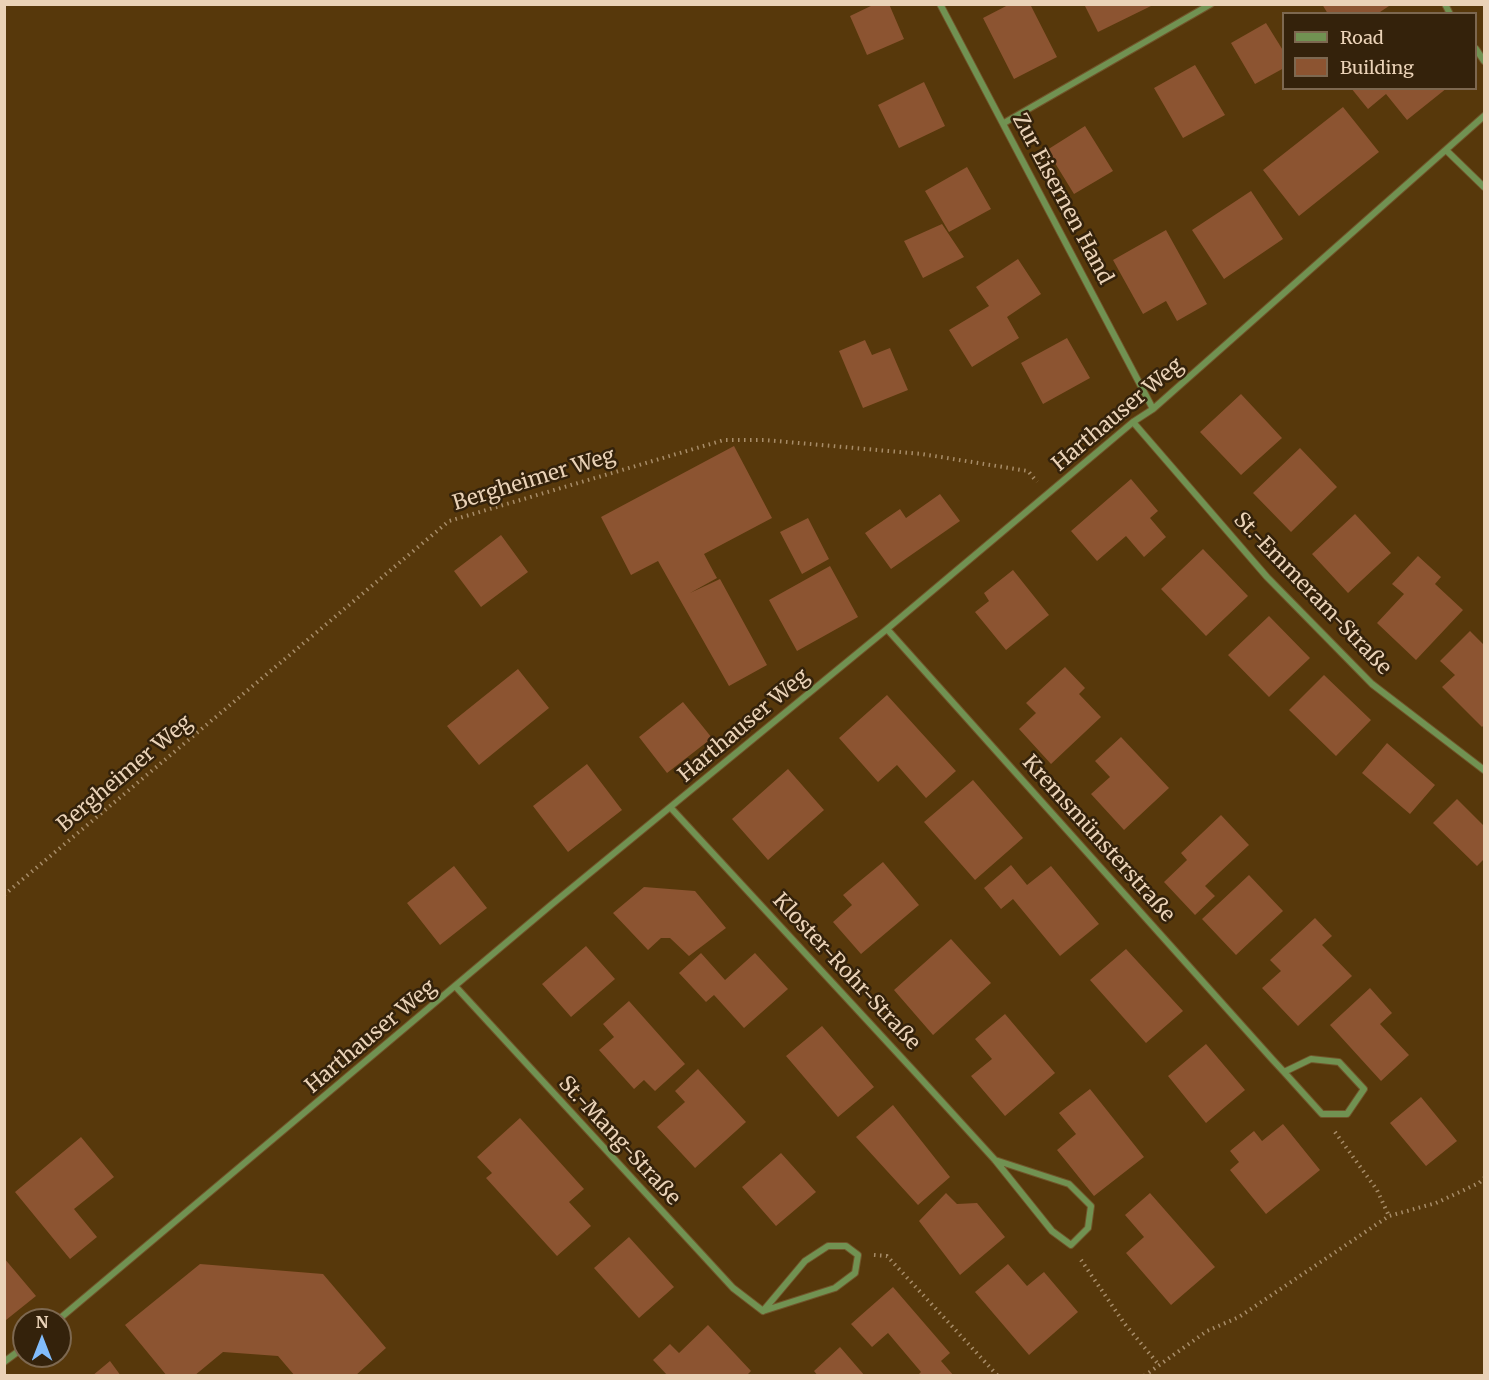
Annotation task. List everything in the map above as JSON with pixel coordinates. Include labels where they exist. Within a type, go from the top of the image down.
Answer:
[{"type":"street","name":"Zur Eisernen Hand","points":[[940,4],[1153,409]]},
{"type":"street","points":[[1004,123],[1211,4]]},
{"type":"street","name":"Harthauser Weg","points":[[72,1308],[551,905],[887,629],[1133,422],[1153,409],[1485,116]]},
{"type":"street","points":[[1446,150],[1485,187]]},
{"type":"street","name":"St.-Emmeram-Straße","points":[[1133,422],[1268,577],[1372,684],[1485,770]]},
{"type":"street","name":"Kremsmünsterstraße","points":[[887,629],[1322,1114]]},
{"type":"street","name":"Kloster-Rohr-Straße","points":[[671,808],[995,1160],[1052,1231],[1071,1245],[1088,1228],[1091,1206],[1069,1184],[995,1160]]},
{"type":"street","name":"St.-Mang-Straße","points":[[456,987],[733,1288],[763,1311]]},
{"type":"street","points":[[1284,1072],[1311,1059],[1339,1062],[1364,1089],[1347,1114],[1322,1114]]},
{"type":"street","points":[[828,1246],[846,1246],[858,1255],[855,1273],[835,1288],[763,1311],[805,1261],[828,1246]]},
{"type":"path","name":"Bergheimer Weg","points":[[4,895],[449,521],[724,440],[765,440],[910,453],[1028,471],[1048,494]]},
{"type":"path","points":[[1322,1114],[1377,1190],[1389,1216]]},
{"type":"path","points":[[1144,1376],[1208,1331],[1239,1317],[1389,1216],[1436,1203],[1485,1178]]},
{"type":"path","points":[[1071,1245],[1124,1323],[1159,1365]]},
{"type":"path","points":[[858,1255],[888,1256],[998,1376]]},
{"type":"building","points":[[875,4],[889,4],[904,39],[867,55],[850,16]]},
{"type":"building","points":[[1010,4],[1030,4],[1057,57],[1014,79],[983,18]]},
{"type":"building","points":[[1084,4],[1150,4],[1151,6],[1098,32]]},
{"type":"building","points":[[1322,4],[1392,4],[1380,12],[1327,12]]},
{"type":"building","points":[[1266,23],[1282,49],[1282,69],[1255,84],[1231,43]]},
{"type":"building","points":[[1195,65],[1225,115],[1183,138],[1154,88]]},
{"type":"building","points":[[924,82],[945,126],[899,148],[878,105]]},
{"type":"building","points":[[1353,90],[1444,90],[1407,120],[1386,94],[1368,109]]},
{"type":"building","points":[[1343,107],[1379,152],[1299,216],[1263,170]]},
{"type":"building","points":[[1085,126],[1113,171],[1074,194],[1047,150]]},
{"type":"building","points":[[967,167],[991,209],[949,232],[925,191]]},
{"type":"building","points":[[1251,191],[1283,239],[1224,279],[1192,230]]},
{"type":"building","points":[[942,224],[964,257],[923,278],[904,241]]},
{"type":"building","points":[[1166,230],[1207,304],[1177,321],[1166,301],[1143,314],[1113,260]]},
{"type":"building","points":[[1018,259],[1041,294],[1007,317],[1019,338],[972,367],[949,330],[989,306],[976,287]]},
{"type":"building","points":[[1067,338],[1090,378],[1043,404],[1021,363]]},
{"type":"building","points":[[865,340],[872,355],[890,348],[908,390],[863,408],[839,351]]},
{"type":"building","points":[[1241,394],[1282,438],[1241,475],[1200,432]]},
{"type":"building","points":[[734,446],[772,518],[704,554],[717,578],[690,593],[720,579],[767,665],[729,686],[658,561],[631,575],[601,517]]},
{"type":"building","points":[[1300,448],[1337,487],[1291,532],[1253,493]]},
{"type":"building","points":[[1131,479],[1158,511],[1150,518],[1166,537],[1144,557],[1126,536],[1097,561],[1071,531]]},
{"type":"building","points":[[940,494],[960,521],[891,569],[865,533],[900,509],[906,518]]},
{"type":"building","points":[[1355,514],[1391,553],[1348,593],[1312,554]]},
{"type":"building","points":[[808,518],[829,559],[802,574],[780,532]]},
{"type":"building","points":[[501,535],[528,572],[481,607],[454,571]]},
{"type":"building","points":[[1203,549],[1248,596],[1206,636],[1161,589]]},
{"type":"building","points":[[1418,556],[1441,577],[1435,584],[1463,610],[1416,660],[1377,623],[1404,594],[1392,584]]},
{"type":"building","points":[[830,566],[858,617],[797,651],[769,600]]},
{"type":"building","points":[[1013,570],[1049,615],[1006,650],[975,612],[989,601],[984,593]]},
{"type":"building","points":[[1269,616],[1310,658],[1269,697],[1228,655]]},
{"type":"building","points":[[1470,631],[1484,645],[1484,725],[1482,727],[1442,687],[1455,675],[1440,661]]},
{"type":"building","points":[[1065,667],[1085,688],[1079,694],[1101,717],[1051,764],[1019,729],[1036,713],[1026,703]]},
{"type":"building","points":[[518,669],[549,708],[479,765],[447,726]]},
{"type":"building","points":[[1324,675],[1371,720],[1336,756],[1289,710]]},
{"type":"building","points":[[887,695],[956,771],[926,798],[897,765],[878,782],[839,738]]},
{"type":"building","points":[[683,702],[712,738],[667,773],[639,737]]},
{"type":"building","points":[[1121,737],[1169,788],[1124,830],[1091,794],[1110,777],[1095,761]]},
{"type":"building","points":[[1387,743],[1435,785],[1410,814],[1362,773]]},
{"type":"building","points":[[587,764],[622,810],[568,852],[533,806]]},
{"type":"building","points":[[788,769],[824,810],[768,860],[732,819]]},
{"type":"building","points":[[973,780],[1023,838],[975,880],[924,822]]},
{"type":"building","points":[[1457,799],[1484,826],[1484,859],[1477,866],[1433,823]]},
{"type":"building","points":[[1221,815],[1249,845],[1205,886],[1215,896],[1195,915],[1164,882],[1187,860],[1181,853]]},
{"type":"building","points":[[883,862],[919,905],[861,954],[833,922],[852,905],[843,895]]},
{"type":"building","points":[[1011,865],[1027,885],[1051,866],[1099,924],[1060,956],[1013,899],[1001,909],[984,888]]},
{"type":"building","points":[[454,866],[487,908],[440,945],[407,903]]},
{"type":"building","points":[[1249,875],[1283,911],[1236,955],[1202,919]]},
{"type":"building","points":[[644,887],[695,891],[726,928],[689,956],[670,938],[661,938],[648,950],[613,913]]},
{"type":"building","points":[[1315,918],[1332,936],[1322,945],[1352,976],[1298,1026],[1262,988],[1281,971],[1270,960]]},
{"type":"building","points":[[951,939],[991,983],[933,1035],[894,990]]},
{"type":"building","points":[[586,946],[615,979],[571,1017],[542,984]]},
{"type":"building","points":[[1126,949],[1183,1011],[1146,1043],[1090,980]]},
{"type":"building","points":[[701,953],[725,980],[755,953],[788,989],[744,1028],[714,995],[706,1002],[679,973]]},
{"type":"building","points":[[1370,988],[1392,1013],[1380,1024],[1409,1055],[1381,1081],[1330,1025]]},
{"type":"building","points":[[629,1001],[685,1064],[655,1091],[644,1080],[634,1089],[599,1050],[614,1037],[603,1024]]},
{"type":"building","points":[[1005,1014],[1055,1073],[1005,1116],[971,1076],[992,1059],[975,1039]]},
{"type":"building","points":[[822,1026],[874,1087],[838,1117],[786,1056]]},
{"type":"building","points":[[1206,1044],[1245,1090],[1206,1123],[1168,1076]]},
{"type":"building","points":[[698,1069],[746,1122],[695,1168],[657,1127],[685,1102],[675,1091]]},
{"type":"building","points":[[1090,1089],[1144,1157],[1094,1196],[1057,1150],[1076,1134],[1059,1113]]},
{"type":"building","points":[[1421,1097],[1457,1141],[1426,1166],[1390,1123]]},
{"type":"building","points":[[893,1105],[950,1177],[918,1205],[856,1137]]},
{"type":"building","points":[[520,1118],[584,1189],[569,1202],[591,1226],[557,1256],[486,1178],[492,1173],[477,1157]]},
{"type":"building","points":[[1283,1124],[1320,1170],[1266,1214],[1230,1170],[1239,1162],[1230,1151],[1254,1131],[1262,1141]]},
{"type":"building","points":[[81,1137],[114,1177],[74,1209],[97,1237],[70,1259],[15,1192]]},
{"type":"building","points":[[781,1153],[816,1192],[776,1226],[742,1187]]},
{"type":"building","points":[[946,1193],[957,1204],[977,1203],[1005,1237],[960,1275],[919,1221]]},
{"type":"building","points":[[1150,1193],[1215,1267],[1171,1305],[1126,1253],[1144,1237],[1125,1215]]},
{"type":"building","points":[[629,1237],[674,1287],[639,1318],[594,1268]]},
{"type":"building","points":[[4,1258],[36,1296],[21,1308],[12,1308],[12,1315],[6,1320],[4,1318]]},
{"type":"building","points":[[200,1264],[323,1274],[386,1348],[355,1376],[295,1376],[278,1356],[223,1352],[194,1376],[167,1376],[125,1325]]},
{"type":"building","points":[[1008,1264],[1027,1286],[1044,1272],[1078,1312],[1029,1355],[975,1292]]},
{"type":"building","points":[[893,1287],[950,1353],[941,1361],[954,1376],[917,1376],[921,1372],[888,1333],[872,1347],[851,1324]]},
{"type":"building","points":[[708,1325],[751,1371],[746,1376],[668,1376],[653,1360],[670,1344],[679,1353]]},
{"type":"building","points":[[840,1347],[865,1376],[818,1376],[814,1371]]},
{"type":"building","points":[[110,1361],[121,1376],[92,1376]]}]
